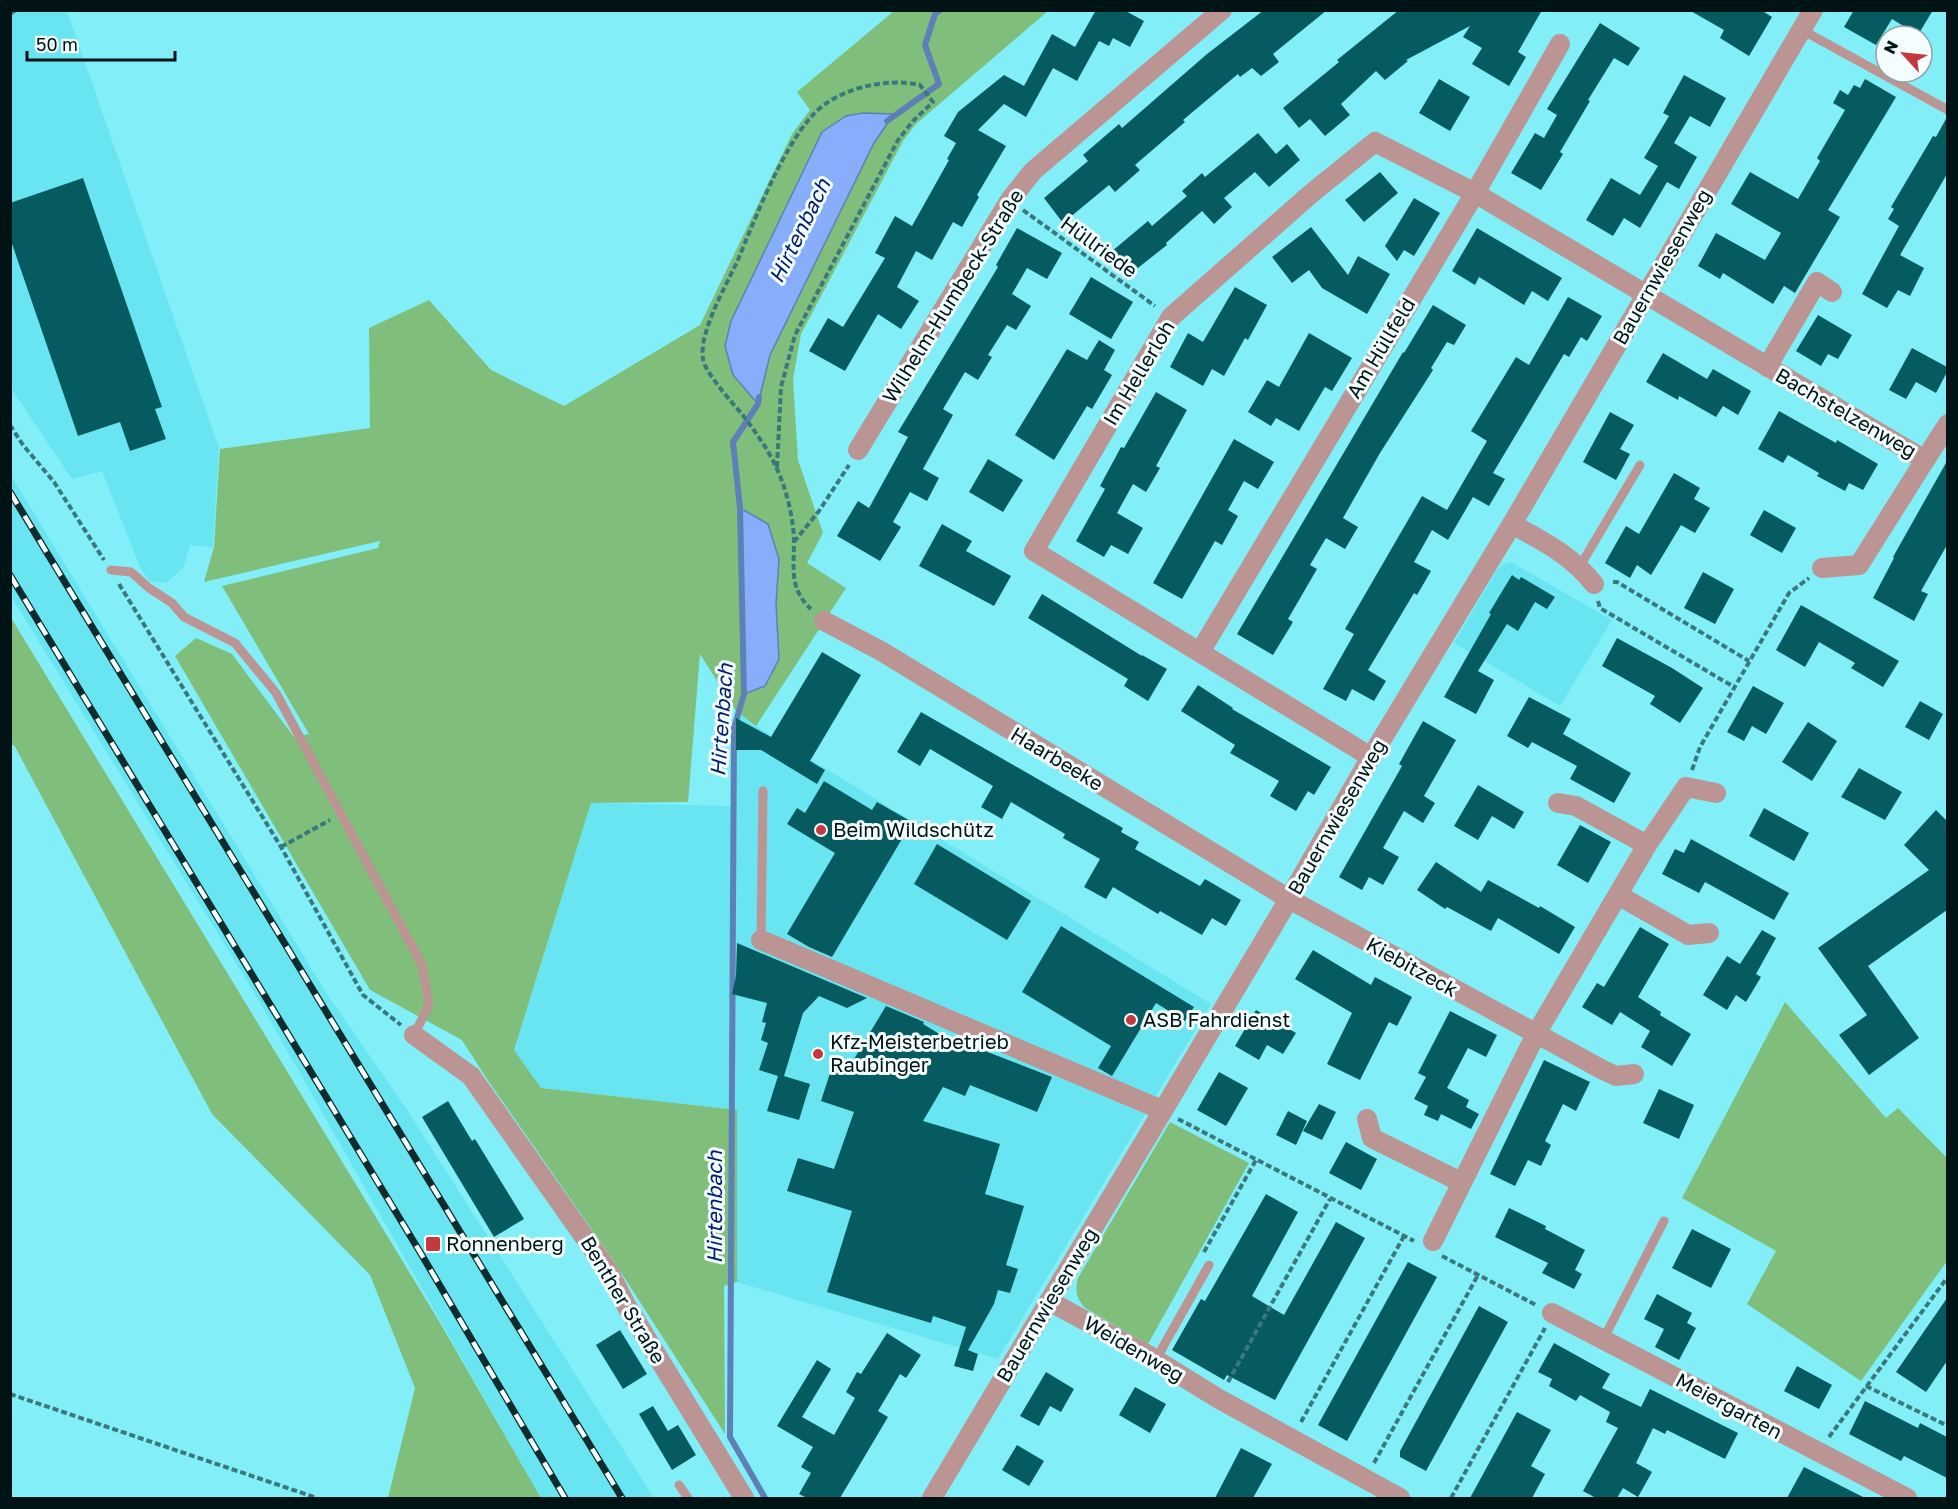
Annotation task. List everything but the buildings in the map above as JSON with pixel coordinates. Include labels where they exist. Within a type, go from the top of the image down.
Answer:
[{"type":"street","name":"Wilhelm-Humbeck-Straße","points":[[858,450],[1010,200],[1034,171],[1222,10]]},
{"type":"street","name":"Bauernwiesenweg","points":[[932,1498],[1161,1110],[1289,899],[1371,757],[1512,524],[1643,292],[1813,10]]},
{"type":"street","name":"Am Hüllfeld","points":[[1200,652],[1475,193],[1560,44]]},
{"type":"street","name":"Im Hellerloh","points":[[1371,757],[1034,551],[1171,317],[1313,192],[1375,142],[1475,193],[1643,292]]},
{"type":"street","name":"Bachstelzenweg","points":[[1767,367],[1817,282],[1832,292]]},
{"type":"street","name":"Bachstelzenweg","points":[[1643,292],[1925,460]]},
{"type":"street","name":"Bachstelzenweg","points":[[1822,568],[1859,565],[1947,424]]},
{"type":"street","points":[[1512,524],[1580,566],[1594,584]]},
{"type":"street","name":"Haarbeeke","points":[[824,621],[881,651],[1289,899]]},
{"type":"street","points":[[1431,1247],[1461,1182],[1536,1034],[1647,845],[1686,787],[1716,793]]},
{"type":"street","points":[[1558,803],[1576,806],[1647,845]]},
{"type":"street","points":[[1618,895],[1688,935],[1709,933]]},
{"type":"street","name":"Kiebitzeck","points":[[1289,899],[1616,1076],[1634,1074]]},
{"type":"street","points":[[761,940],[1161,1110]]},
{"type":"street","name":"Benther Straße","points":[[414,1035],[471,1076],[559,1199],[609,1272],[626,1305],[744,1498]]},
{"type":"street","points":[[1367,1119],[1372,1138],[1461,1182]]},
{"type":"street","name":"Weidenweg","points":[[1049,1301],[1219,1399],[1400,1498]]},
{"type":"street","name":"Meiergarten","points":[[1552,1313],[1907,1498]]},
{"type":"lane","points":[[1802,30],[1947,110]]},
{"type":"lane","points":[[1580,566],[1640,465]]},
{"type":"lane","points":[[111,570],[131,572],[149,588],[172,603],[184,617],[235,643],[276,693],[422,966],[429,1005],[414,1035]]},
{"type":"lane","points":[[761,940],[763,791]]},
{"type":"lane","points":[[1603,1340],[1664,1221]]},
{"type":"lane","points":[[1155,1361],[1209,1265]]},
{"type":"lane","points":[[680,1485],[688,1498]]},
{"type":"path","points":[[10,14],[16,10]]},
{"type":"path","points":[[777,467],[781,387],[795,335],[898,140],[913,121],[933,102],[920,85],[897,82],[855,89],[834,99],[812,116],[786,155],[759,209],[705,334],[703,362],[752,428],[777,467],[791,515],[795,585],[803,602],[824,621]]},
{"type":"path","name":"Hüllriede","points":[[1010,200],[1171,317]]},
{"type":"path","points":[[10,425],[23,445],[54,482],[111,570],[281,847],[363,995],[414,1035]]},
{"type":"path","points":[[794,542],[819,511],[846,469]]},
{"type":"path","points":[[1686,787],[1700,747],[1789,593],[1822,568]]},
{"type":"path","points":[[1734,687],[1600,608],[1594,584],[1617,582],[1749,661]]},
{"type":"path","points":[[281,847],[341,814]]},
{"type":"path","points":[[1161,1110],[1330,1199],[1431,1247],[1478,1275],[1552,1313],[1451,1498]]},
{"type":"path","points":[[1204,1253],[1256,1160]]},
{"type":"path","points":[[1219,1399],[1330,1199]]},
{"type":"path","points":[[1292,1439],[1404,1236]]},
{"type":"path","points":[[1365,1479],[1478,1275]]},
{"type":"path","points":[[1819,1453],[1947,1278]]},
{"type":"path","points":[[1866,1386],[1947,1426]]},
{"type":"path","points":[[10,1394],[317,1498]]},
{"type":"shaded area","points":[[16,11],[67,11],[219,448],[213,547],[190,545],[184,567],[166,583],[149,581],[140,567],[102,471],[72,479],[11,388],[10,14]]},
{"type":"shaded area","points":[[10,474],[327,994],[406,1108],[654,1498],[541,1498],[256,996],[11,596]]},
{"type":"shaded area","points":[[1511,562],[1612,620],[1560,706],[1454,643],[1497,570]]},
{"type":"shaded area","points":[[738,713],[1211,1004],[998,1359],[737,1282],[737,1110],[541,1088],[514,1050],[591,803],[734,806],[734,728]]},
{"type":"green space","points":[[894,11],[1048,11],[916,124],[903,141],[801,334],[793,379],[798,460],[823,533],[807,563],[846,588],[756,726],[736,711],[700,654],[688,802],[591,803],[514,1050],[541,1088],[737,1110],[737,1282],[724,1286],[725,1434],[611,1257],[462,1040],[370,990],[175,656],[196,638],[232,654],[294,737],[309,734],[222,586],[378,548],[380,541],[204,582],[214,547],[220,449],[370,428],[369,328],[429,300],[491,370],[564,406],[700,325],[792,134],[810,110],[797,92]]},
{"type":"green space","points":[[10,616],[439,1321],[541,1498],[388,1498],[415,1388],[370,1275],[212,1114],[14,745],[11,745]]},
{"type":"green space","points":[[1785,1002],[1886,1118],[1898,1108],[1947,1158],[1947,1261],[1861,1381],[1747,1304],[1776,1251],[1682,1198]]},
{"type":"green space","points":[[1170,1122],[1249,1163],[1148,1344],[1085,1308],[1078,1298],[1077,1287],[1078,1278]]},
{"type":"water","points":[[863,113],[894,114],[874,143],[770,355],[758,404],[733,375],[725,346],[731,321],[822,132],[846,116]]},
{"type":"water","points":[[740,508],[768,524],[779,559],[776,604],[779,659],[765,686],[744,694]]},
{"type":"waterway","name":"Hirtenbach","points":[[887,121],[939,84],[925,45],[935,14],[940,10]]},
{"type":"waterway","name":"Hirtenbach","points":[[759,397],[758,404],[733,442],[740,508],[744,694],[734,728],[730,1437],[765,1498]]},
{"type":"railway","points":[[10,492],[622,1498]]},
{"type":"railway","points":[[10,575],[420,1252],[565,1498]]},
{"type":"place","name":"Beim Wildschütz","points":[[821,830]]},
{"type":"place","name":"ASB Fahrdienst","points":[[1131,1020]]},
{"type":"place","name":"Kfz-Meisterbetrieb Raubinger","points":[[818,1054]]},
{"type":"place","name":"Ronnenberg","points":[[433,1244]]}]
